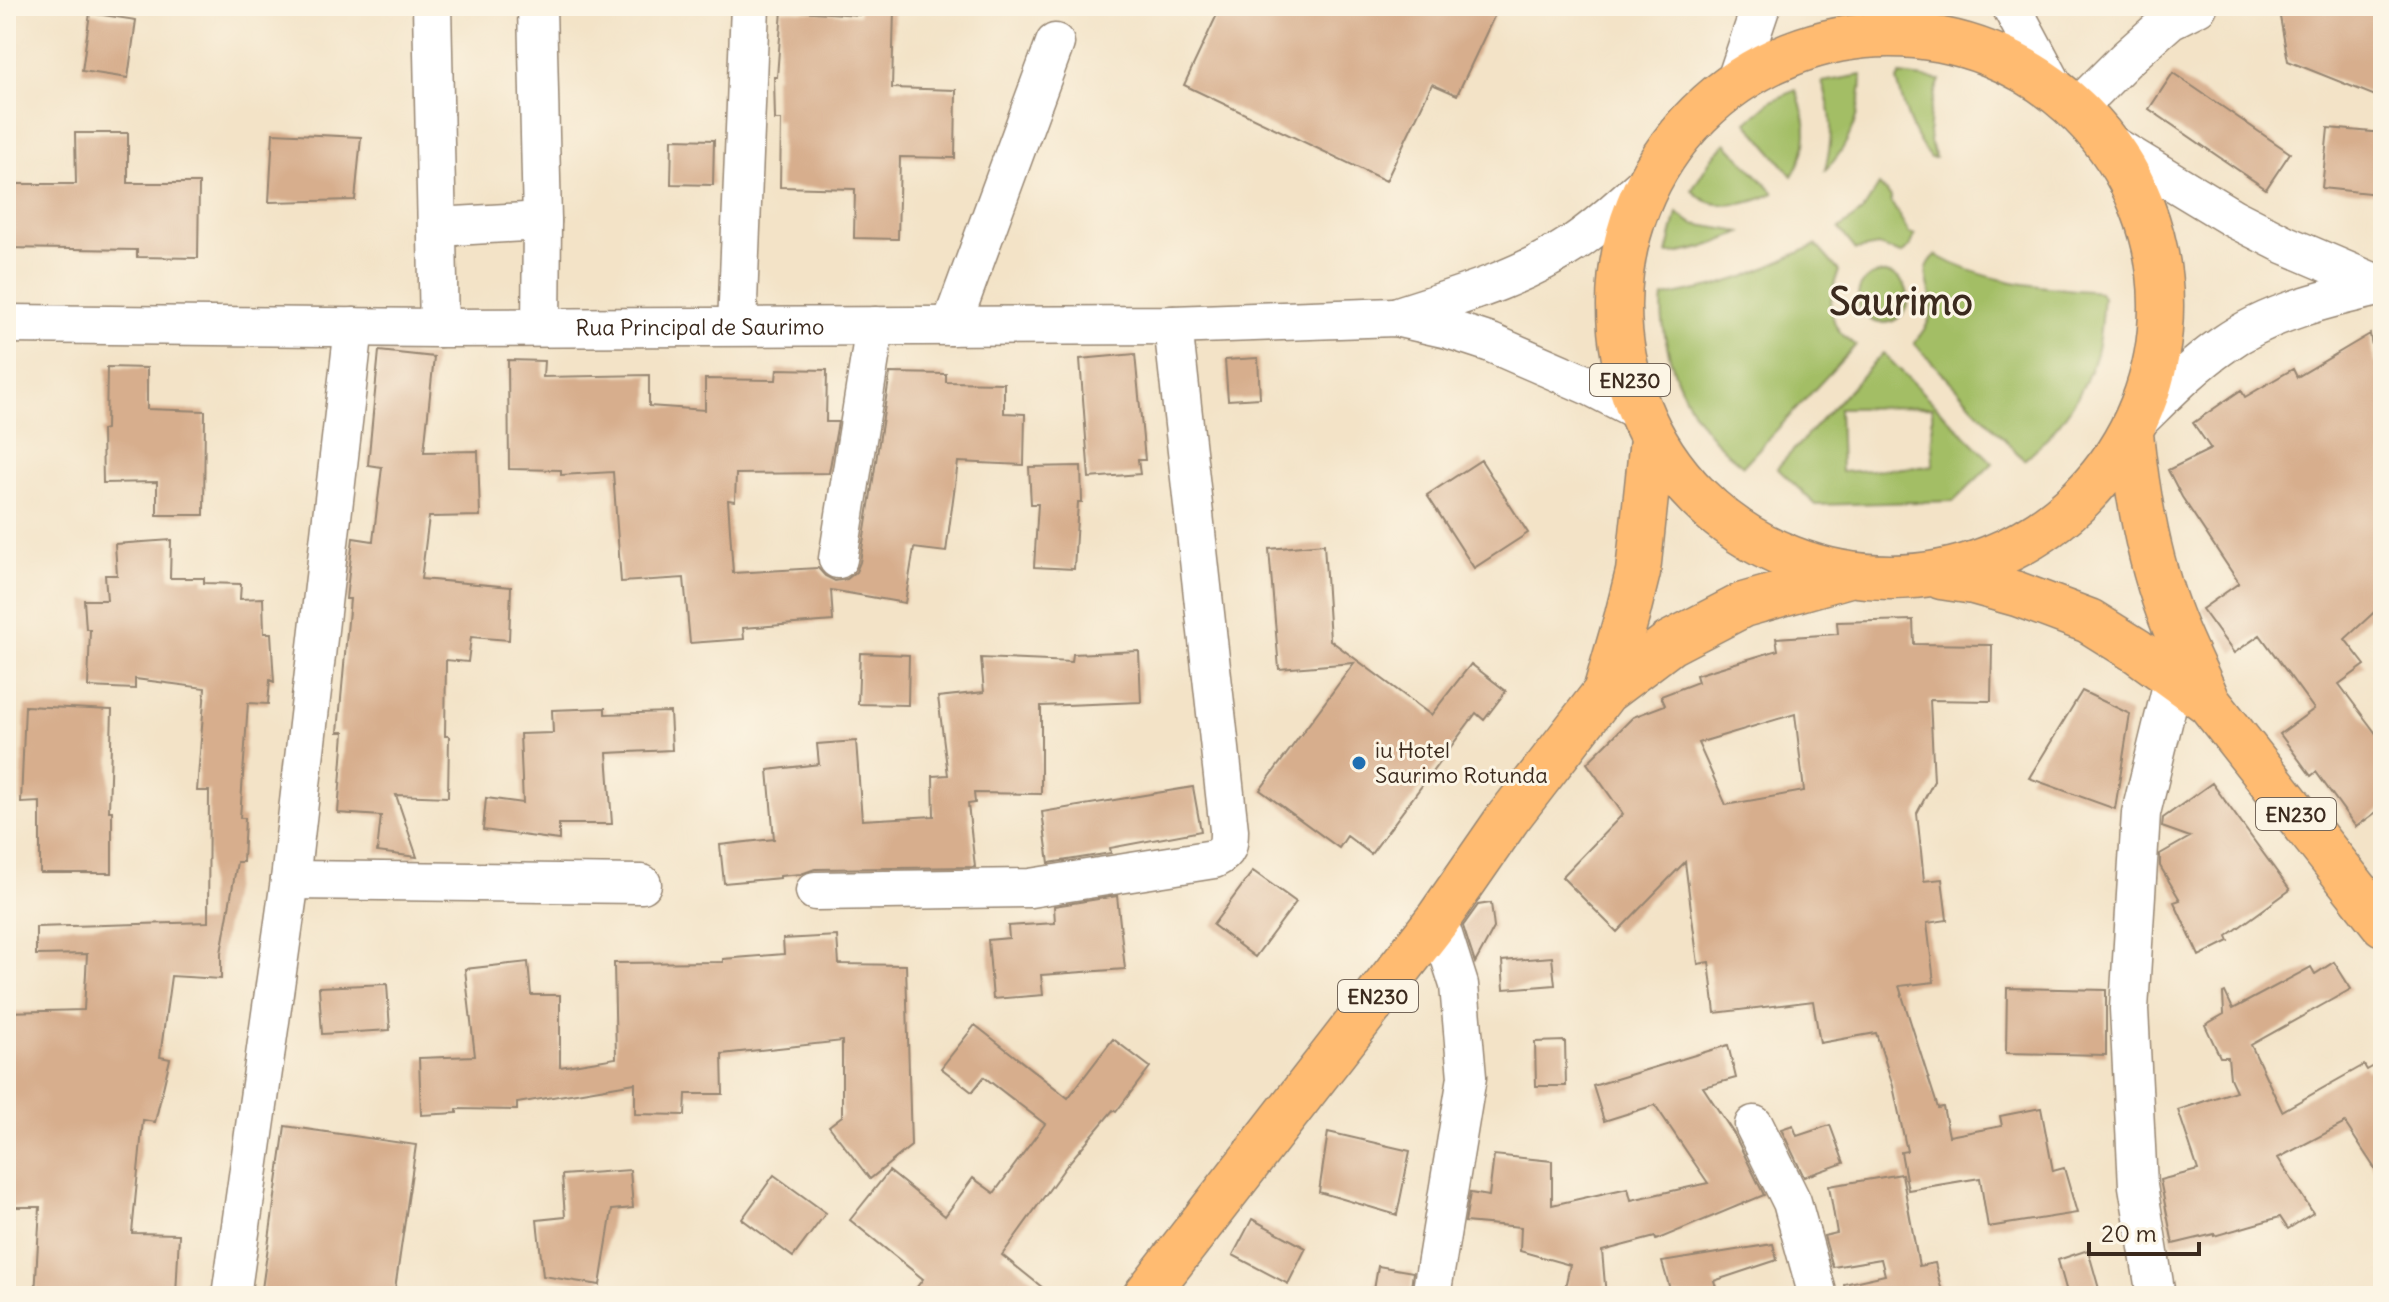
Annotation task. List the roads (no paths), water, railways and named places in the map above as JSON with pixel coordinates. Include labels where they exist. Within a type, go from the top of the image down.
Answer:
[{"type":"main road","name":"EN230","points":[[1864,35],[1933,38],[1999,58],[2067,102],[2114,146],[2150,232],[2161,296],[2156,361],[2133,428],[2094,487],[2048,529],[1992,559],[1931,576],[1890,579],[1849,575],[1789,559],[1735,530],[1689,489],[1646,425],[1622,355],[1618,296],[1626,238],[1646,183],[1684,126],[1736,80],[1797,49],[1864,35]]},
{"type":"main road","name":"EN230","points":[[1605,692],[1638,572],[1646,425]]},
{"type":"main road","name":"EN230","points":[[2133,428],[2136,479],[2155,569],[2168,611],[2209,703],[2383,924]]},
{"type":"main road","name":"EN230","points":[[1145,1296],[1438,919],[1508,818],[1605,692],[1670,643],[1743,605],[1849,575]]},
{"type":"main road","name":"EN230","points":[[1931,576],[1974,582],[2017,594],[2089,621],[2209,703]]},
{"type":"street","points":[[432,6],[439,328]]},
{"type":"street","points":[[537,6],[541,327]]},
{"type":"street","points":[[737,326],[750,6]]},
{"type":"street","points":[[1736,80],[1761,6]]},
{"type":"street","points":[[2011,6],[2067,102],[2126,59],[2170,20],[2198,6]]},
{"type":"street","points":[[951,326],[1055,43]]},
{"type":"street","points":[[2114,146],[2233,218],[2286,245],[2382,286]]},
{"type":"street","points":[[1395,317],[1486,287],[1528,269],[1575,243],[1646,183]]},
{"type":"street","points":[[438,227],[542,221]]},
{"type":"street","points":[[2133,428],[2186,375],[2224,344],[2283,315],[2323,300],[2382,286]]},
{"type":"street","points":[[1395,317],[1491,343],[1592,387],[1646,425]]},
{"type":"street","name":"Rua Principal de Saurimo","points":[[6,324],[439,328],[1173,325],[1395,317]]},
{"type":"street","points":[[815,891],[1030,888],[1214,859],[1225,853],[1229,830],[1173,325]]},
{"type":"street","points":[[838,559],[875,326]]},
{"type":"street","points":[[231,1296],[290,880],[354,327]]},
{"type":"street","points":[[2156,1296],[2138,1186],[2129,1009],[2141,813],[2174,677]]},
{"type":"street","points":[[290,880],[642,884]]},
{"type":"street","points":[[1431,1296],[1467,1077],[1459,985],[1438,919]]},
{"type":"street","points":[[1754,1125],[1792,1202],[1818,1296]]},
{"type":"place","name":"iu Hotel Saurimo Rotunda","points":[[1359,763]]},
{"type":"district","name":"Saurimo","points":[[1901,301]]}]
